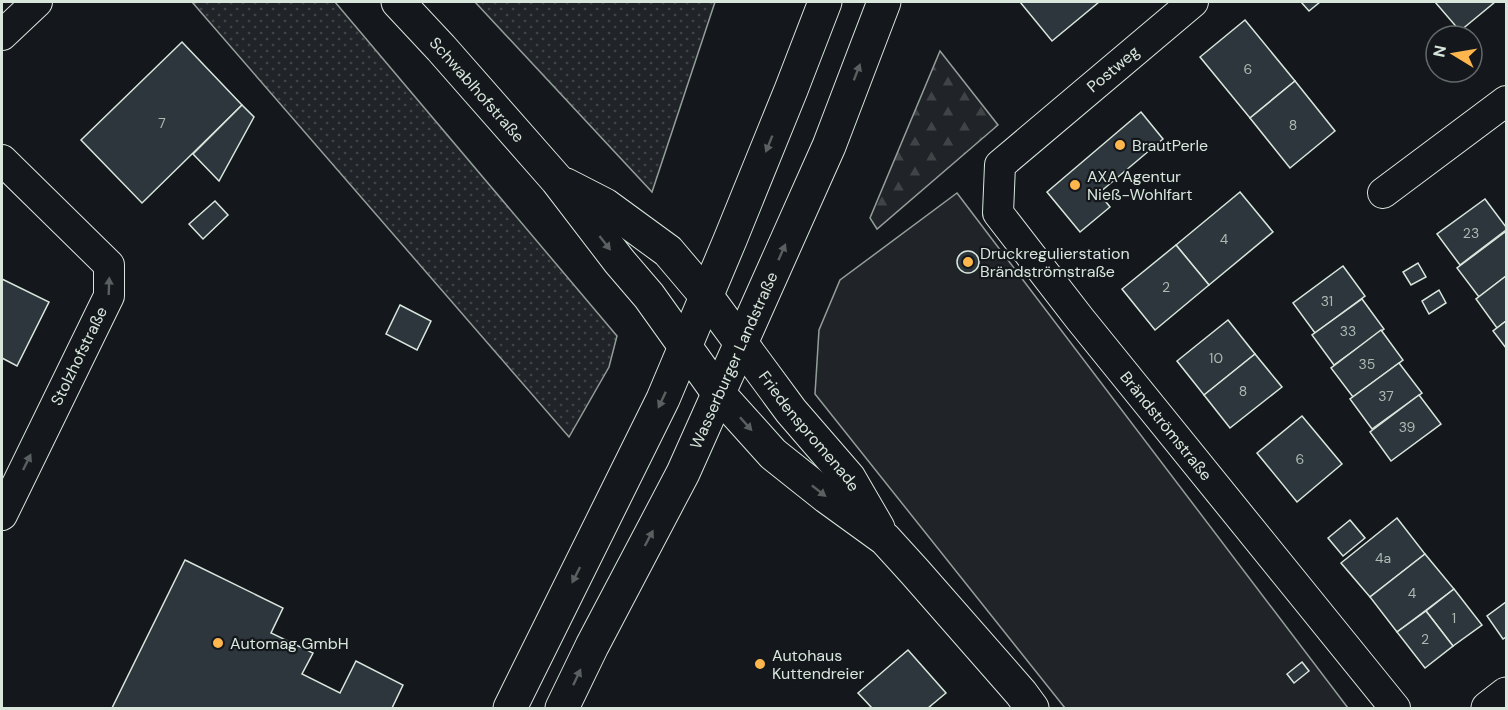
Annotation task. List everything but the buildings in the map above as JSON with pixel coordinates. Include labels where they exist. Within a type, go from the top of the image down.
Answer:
[{"type":"main road","name":"Schwablhofstraße","points":[[398,2],[556,180],[686,346]]},
{"type":"main road","points":[[510,708],[663,399],[707,297],[825,2]]},
{"type":"main road","name":"Wasserburger Landstraße","points":[[562,708],[592,645],[683,473],[829,146],[884,2]]},
{"type":"main road","name":"Schwablhofstraße","points":[[556,180],[605,205],[668,250],[707,297]]},
{"type":"main road","name":"Friedenspromenade","points":[[707,297],[791,411],[849,478],[885,539]]},
{"type":"main road","name":"Friedenspromenade","points":[[686,346],[719,394],[773,454],[885,539],[1032,708]]},
{"type":"main road","points":[[1488,708],[1506,694]]},
{"type":"street","points":[[2,35],[37,2]]},
{"type":"street","name":"Postweg","points":[[1033,136],[1193,2]]},
{"type":"street","points":[[1383,193],[1506,101]]},
{"type":"street","name":"Brändströmstraße","points":[[1033,136],[1000,165],[998,213],[1080,319],[1395,708]]},
{"type":"street","name":"Stolzhofstraße","points":[[2,160],[109,265],[108,296],[2,514]]},
{"type":"green space","points":[[192,2],[335,2],[617,336],[609,367],[569,437]]},
{"type":"green space","points":[[475,2],[715,2],[652,192]]},
{"type":"green space","points":[[940,51],[998,125],[877,229],[870,218]]},
{"type":"green space","points":[[957,193],[1348,708],[1065,708],[815,394],[819,330],[840,280]]},
{"type":"place","name":"BrautPerle","points":[[1120,145]]},
{"type":"place","name":"AXA Agentur Nieß-Wohlfart","points":[[1075,185]]},
{"type":"place","name":"Druckregulierstation Brändströmstraße","points":[[968,262]]},
{"type":"place","name":"Automag GmbH","points":[[218,643]]},
{"type":"place","name":"Autohaus Kuttendreier","points":[[760,664]]}]
